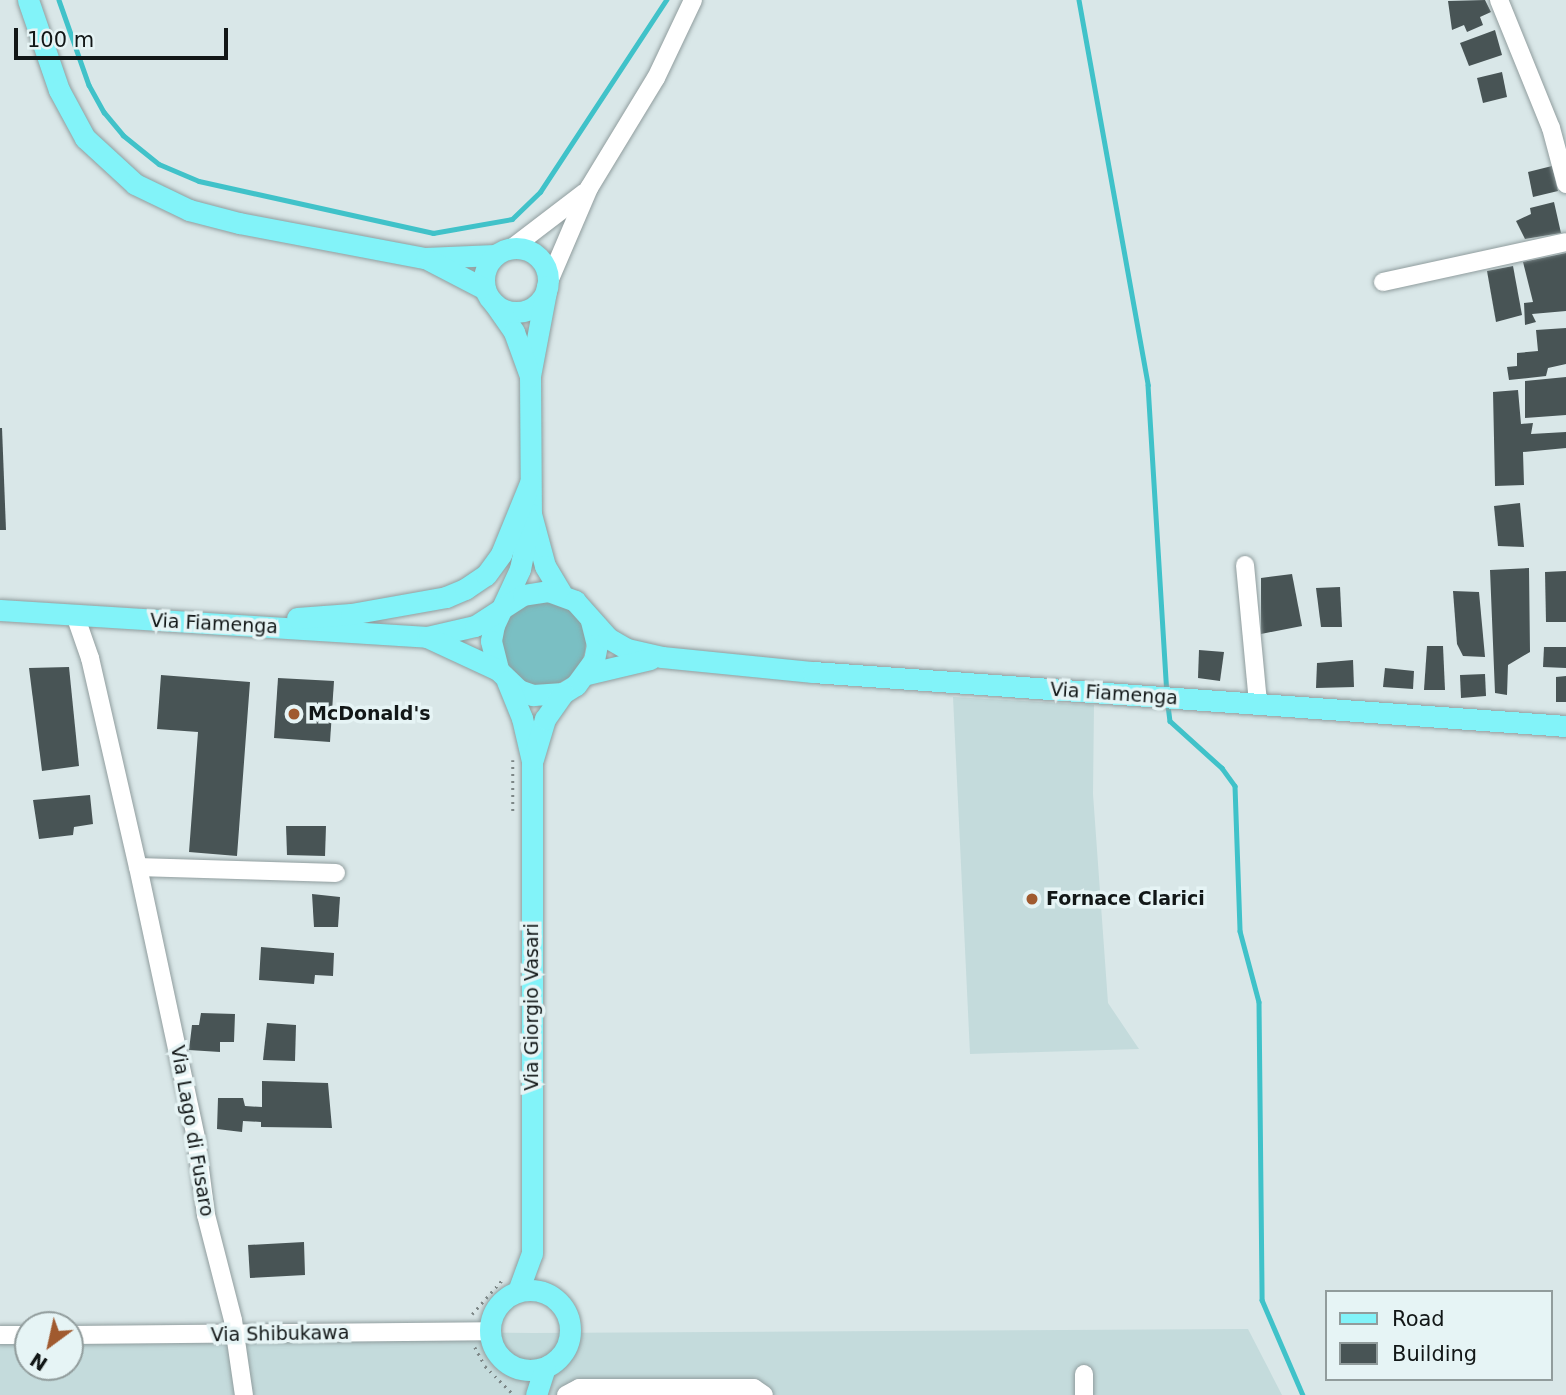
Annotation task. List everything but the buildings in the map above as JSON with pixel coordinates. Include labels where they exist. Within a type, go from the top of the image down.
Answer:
[{"type":"main road","points":[[28,0],[60,90],[85,138],[135,184],[189,210],[239,223],[425,258],[504,252],[540,258],[547,286],[530,376],[531,514],[520,569],[491,641],[502,675]]},
{"type":"main road","points":[[504,252],[485,271],[490,296],[514,332],[530,376]]},
{"type":"main road","points":[[425,258],[512,311],[530,308],[547,286]]},
{"type":"main road","points":[[221,624],[351,614],[446,597],[465,589],[486,575],[501,554],[530,483]]},
{"type":"main road","points":[[531,514],[545,566],[561,593]]},
{"type":"main road","name":"Via Fiamenga","points":[[0,610],[427,637],[467,629],[502,611],[523,595],[561,593],[587,613],[608,638],[627,649],[662,657],[1168,698],[1566,726]]},
{"type":"main road","points":[[587,613],[597,645],[587,674]]},
{"type":"main road","name":"Via Fiamenga","points":[[427,637],[502,675],[533,695],[563,693],[587,674],[662,657]]},
{"type":"main road","name":"Via Giorgio Vasari","points":[[502,675],[522,718],[532,761],[532,1253],[545,1292]]},
{"type":"main road","name":"Via Giorgio Vasari","points":[[532,761],[545,719],[563,693]]},
{"type":"main road","name":"Via Giorgio Vasari","points":[[513,1283],[532,1253]]},
{"type":"main road","points":[[536,1395],[545,1368],[566,1350],[570,1323],[566,1310],[545,1292],[513,1283],[497,1306],[481,1338],[498,1355],[519,1369],[545,1368]]},
{"type":"main road","points":[[519,1369],[527,1395]]},
{"type":"street","points":[[547,286],[589,188],[656,78],[693,0]]},
{"type":"street","points":[[1499,0],[1551,128],[1566,184]]},
{"type":"street","points":[[504,252],[553,221],[589,188]]},
{"type":"street","points":[[1383,282],[1566,242]]},
{"type":"street","points":[[1245,565],[1258,703]]},
{"type":"street","name":"Via Lago di Fusaro","points":[[75,615],[90,659],[138,867],[196,1138],[206,1215],[234,1335],[244,1395]]},
{"type":"street","points":[[138,867],[336,873]]},
{"type":"street","name":"Via Shibukawa","points":[[84,1328],[234,1335],[481,1338]]},
{"type":"street","points":[[1084,1374],[1084,1395]]},
{"type":"street","points":[[566,1395],[579,1388],[754,1388],[764,1395]]},
{"type":"path","points":[[513,748],[513,817]]},
{"type":"path","points":[[464,1317],[477,1312],[513,1283]]},
{"type":"path","points":[[481,1338],[485,1366],[514,1395]]},
{"type":"shaded area","points":[[543,600],[559,604],[573,613],[582,627],[586,643],[582,659],[573,673],[559,682],[543,686],[527,682],[513,673],[504,659],[500,643],[504,627],[513,613],[527,604]]},
{"type":"shaded area","name":"Fornace Clarici","points":[[953,697],[1094,705],[1093,794],[1108,1003],[1139,1049],[970,1054]]},
{"type":"shaded area","points":[[0,1327],[14,1327],[14,1381],[84,1381],[84,1328],[533,1333],[1248,1329],[1282,1395],[0,1395]]},
{"type":"waterway","points":[[59,0],[89,85],[104,112],[123,135],[159,164],[199,181],[433,233],[512,219],[540,192],[666,0]]},
{"type":"waterway","points":[[1079,0],[1148,385],[1167,692]]},
{"type":"waterway","points":[[1168,705],[1170,721],[1222,768],[1235,786],[1240,931],[1259,1002],[1262,1300],[1303,1395]]},
{"type":"place","name":"McDonald's","points":[[294,714]]},
{"type":"place","name":"Fornace Clarici","points":[[1032,899]]}]
